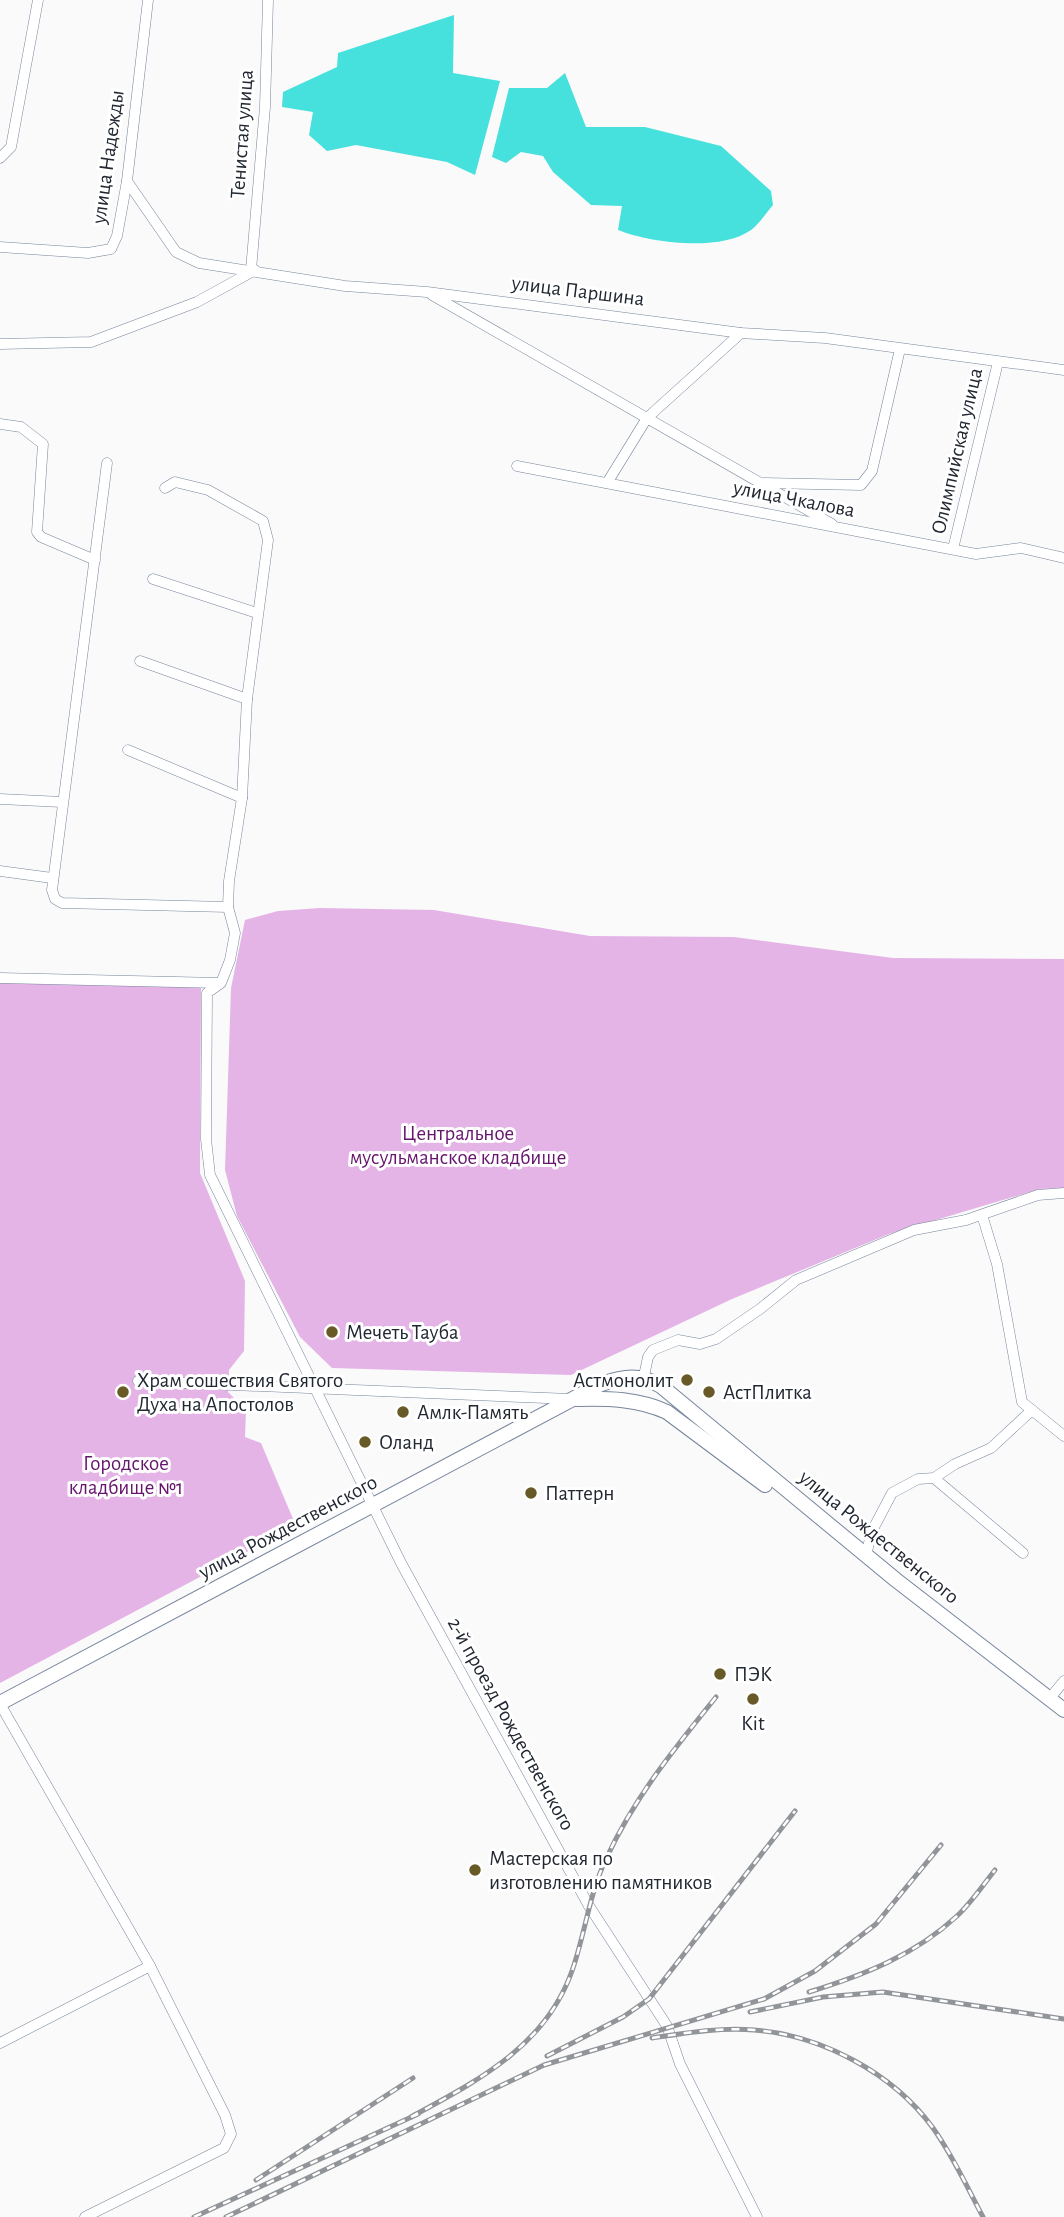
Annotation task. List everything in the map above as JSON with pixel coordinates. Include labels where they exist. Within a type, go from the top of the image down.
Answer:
[{"type":"main road","name":"улица Рождественского","points":[[0,1704],[601,1384],[623,1377],[644,1376],[661,1386],[896,1580],[1064,1710]]},
{"type":"main road","points":[[644,1376],[639,1387],[647,1404],[672,1416],[896,1580]]},
{"type":"main road","points":[[576,1399],[659,1403],[661,1386]]},
{"type":"street","points":[[0,158],[11,147],[38,0]]},
{"type":"street","name":"улица Надежды","points":[[0,247],[88,253],[111,249],[117,236],[127,181],[148,0]]},
{"type":"street","name":"Тенистая улица","points":[[253,270],[265,107],[268,0]]},
{"type":"street","name":"улица Паршина","points":[[127,181],[176,252],[198,263],[345,286],[427,292],[741,333],[825,338],[1064,370]]},
{"type":"street","points":[[0,344],[92,342],[197,302],[253,270]]},
{"type":"street","points":[[427,292],[838,527]]},
{"type":"street","points":[[607,483],[647,418],[741,333]]},
{"type":"street","points":[[761,483],[861,485],[872,471],[900,349]]},
{"type":"street","name":"Олимпийская улица","points":[[953,549],[998,362]]},
{"type":"street","points":[[0,424],[21,427],[43,444],[37,532],[41,537],[95,560]]},
{"type":"street","points":[[107,463],[52,878],[55,899],[62,903],[228,907]]},
{"type":"street","name":"улица Чкалова","points":[[517,466],[976,554],[1021,548],[1064,558]]},
{"type":"street","points":[[0,978],[220,983],[230,960],[235,933],[228,907],[242,798],[247,699],[268,540],[263,521],[189,484],[175,482],[165,488]]},
{"type":"street","points":[[153,579],[257,613]]},
{"type":"street","points":[[141,661],[247,699]]},
{"type":"street","points":[[128,750],[242,798]]},
{"type":"street","points":[[0,799],[62,802]]},
{"type":"street","points":[[0,871],[52,878]]},
{"type":"street","name":"2-й проезд Рождественского","points":[[220,983],[206,993],[206,1139],[210,1175],[401,1563],[589,1906],[667,2026],[680,2064],[757,2217]]},
{"type":"street","points":[[644,1376],[648,1357],[653,1350],[678,1340],[700,1345],[716,1339],[796,1280],[914,1230],[982,1215],[1038,1195],[1064,1192]]},
{"type":"street","points":[[982,1215],[997,1264],[1023,1402],[1064,1436]]},
{"type":"street","points":[[138,1381],[576,1399]]},
{"type":"street","points":[[866,1555],[872,1531],[892,1493],[918,1479],[934,1478],[991,1448],[1032,1410]]},
{"type":"street","points":[[934,1478],[1023,1553]]},
{"type":"street","points":[[1050,1698],[1064,1681]]},
{"type":"street","points":[[0,1704],[149,1966],[225,2115],[231,2134],[224,2148],[85,2217]]},
{"type":"street","points":[[0,2043],[149,1966]]},
{"type":"green space","name":"Центральное мусульманское кладбище","points":[[320,908],[434,910],[590,936],[734,937],[893,958],[1064,959],[1064,1188],[1040,1189],[889,1234],[732,1299],[571,1375],[332,1368],[300,1337],[237,1216],[225,1170],[231,988],[245,920],[278,911]]},
{"type":"green space","name":"Городское кладбище №1","points":[[0,980],[201,986],[200,1173],[245,1281],[244,1351],[229,1370],[228,1392],[246,1410],[245,1437],[261,1443],[296,1526],[0,1683]]},
{"type":"water","points":[[454,15],[453,73],[500,81],[475,175],[447,162],[356,145],[327,151],[309,135],[313,112],[282,107],[283,92],[337,67],[338,53]]},
{"type":"water","points":[[565,73],[586,127],[645,127],[721,146],[771,191],[773,205],[754,228],[738,237],[704,243],[648,239],[618,230],[622,206],[591,205],[553,172],[543,156],[521,152],[506,163],[492,157],[509,88],[547,88]]},
{"type":"railway","points":[[411,2117],[484,2075],[527,2041],[545,2021],[560,1998],[572,1971],[595,1886],[617,1837],[656,1775],[716,1697]]},
{"type":"railway","points":[[547,2056],[623,2017],[649,1999],[795,1811]]},
{"type":"railway","points":[[226,2217],[544,2065],[764,1999],[815,1971],[876,1924],[941,1845]]},
{"type":"railway","points":[[809,1992],[869,1971],[924,1942],[962,1911],[995,1870]]},
{"type":"railway","points":[[750,2012],[823,1997],[883,1992],[1064,2019]]},
{"type":"railway","points":[[652,2038],[690,2032],[754,2030],[805,2040],[854,2060],[898,2090],[917,2108],[953,2161],[983,2217]]},
{"type":"railway","points":[[256,2180],[413,2078]]},
{"type":"railway","points":[[194,2217],[418,2114]]},
{"type":"place","name":"Мечеть Тауба","points":[[332,1332]]},
{"type":"place","name":"Астмонолит","points":[[687,1380]]},
{"type":"place","name":"Храм сошествия Святого Духа на Апостолов","points":[[123,1392]]},
{"type":"place","name":"АстПлитка","points":[[709,1392]]},
{"type":"place","name":"Амлк-Память","points":[[403,1412]]},
{"type":"place","name":"Оланд","points":[[365,1442]]},
{"type":"place","name":"Паттерн","points":[[531,1493]]},
{"type":"place","name":"ПЭК","points":[[720,1674]]},
{"type":"place","name":"Kit","points":[[753,1699]]},
{"type":"place","name":"Мастерская по изготовлению памятников","points":[[475,1870]]}]
